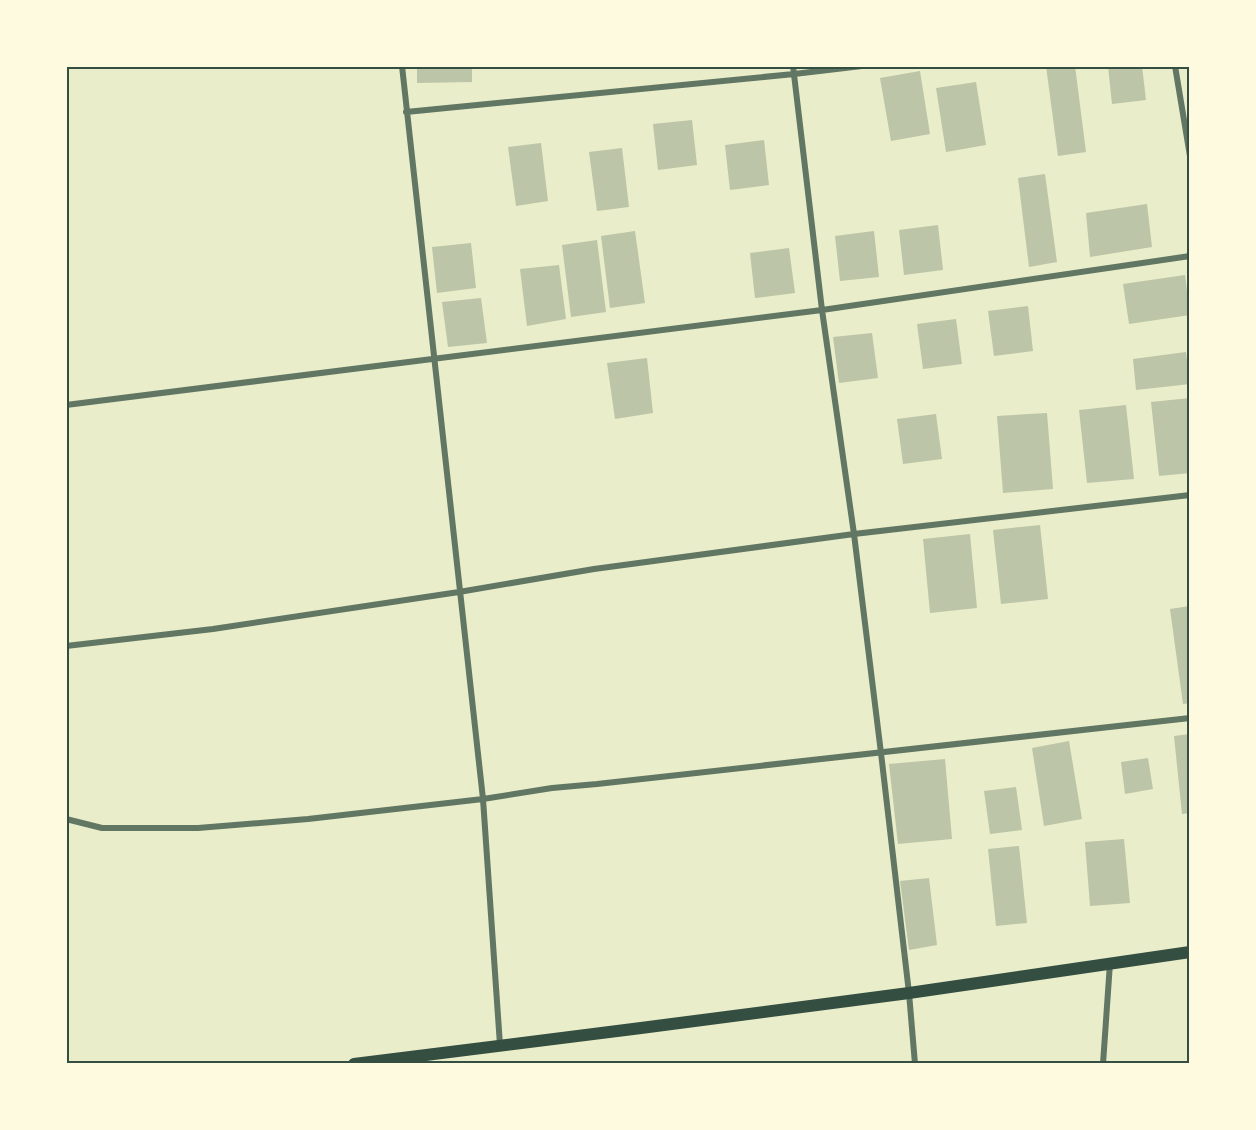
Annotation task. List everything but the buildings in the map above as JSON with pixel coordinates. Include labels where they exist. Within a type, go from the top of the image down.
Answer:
[{"type":"main road","points":[[354,1064],[909,993],[1190,952]]},
{"type":"street","points":[[402,66],[483,799],[500,1045]]},
{"type":"street","points":[[793,66],[822,310],[854,534],[881,753],[915,1064]]},
{"type":"street","points":[[406,112],[862,66]]},
{"type":"street","points":[[1175,66],[1190,156]]},
{"type":"street","points":[[66,405],[822,310],[1190,256]]},
{"type":"street","points":[[66,646],[213,629],[594,569],[854,534],[1190,495]]},
{"type":"street","points":[[66,819],[102,828],[198,828],[308,819],[483,799],[552,788],[1190,717]]},
{"type":"street","points":[[1103,1064],[1110,963]]}]
